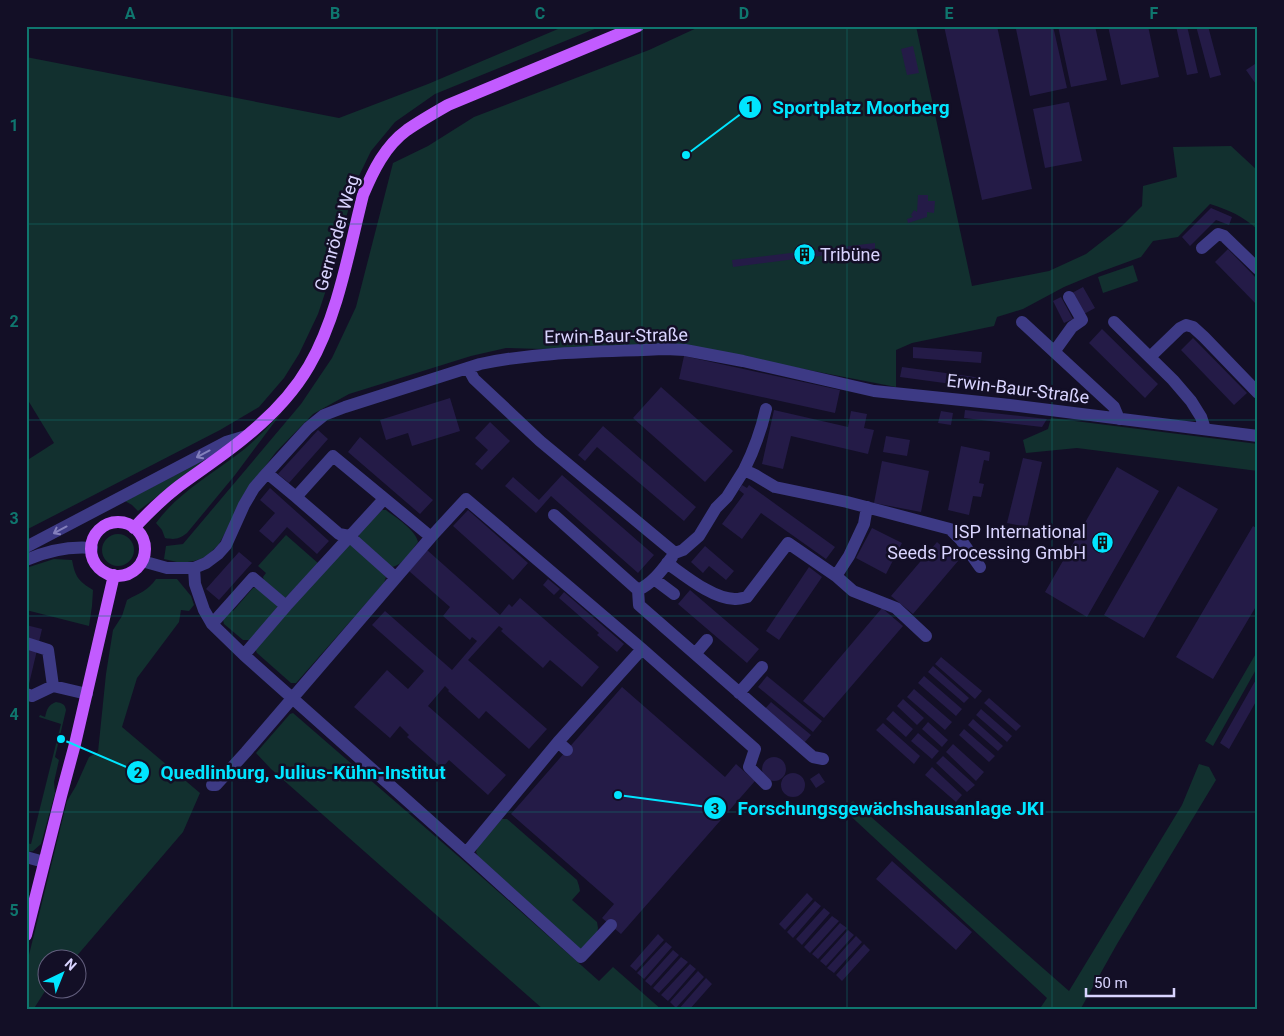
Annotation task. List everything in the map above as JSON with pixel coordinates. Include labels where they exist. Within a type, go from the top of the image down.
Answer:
[{"type":"main road","name":"Gernröder Weg","points":[[134,528],[178,487],[248,435],[276,409],[303,374],[316,352],[332,314],[363,195],[381,158],[392,144],[406,131],[448,105],[638,26]]},
{"type":"main road","points":[[112,523],[129,525],[134,528],[144,542],[145,551],[142,561],[137,568],[123,575],[114,575],[98,567],[92,548],[96,535],[112,523]]},
{"type":"main road","points":[[26,935],[75,744],[114,575]]},
{"type":"street","points":[[1202,248],[1218,234],[1224,236],[1258,269]]},
{"type":"street","points":[[1054,352],[1072,327],[1082,320],[1069,297]]},
{"type":"street","points":[[1022,322],[1114,407],[1119,419]]},
{"type":"street","points":[[1114,322],[1173,380],[1201,416],[1205,429]]},
{"type":"street","points":[[1150,357],[1180,328],[1186,325],[1193,327],[1258,393]]},
{"type":"street","name":"Erwin-Baur-Straße","points":[[142,561],[167,568],[194,568],[206,563],[218,554],[226,544],[254,488],[308,428],[324,415],[345,406],[502,359],[542,355],[666,349],[685,350],[743,361],[874,391],[1010,405],[1258,436]]},
{"type":"street","points":[[468,368],[474,378],[540,441],[703,588],[735,600],[747,597],[788,543],[836,576],[853,591],[896,608],[926,636]]},
{"type":"street","points":[[638,590],[645,587],[671,558],[699,536],[716,508],[727,497],[744,470],[754,449],[762,428],[766,409]]},
{"type":"street","points":[[26,548],[226,442],[248,435]]},
{"type":"street","points":[[296,497],[334,456],[431,537]]},
{"type":"street","points":[[744,470],[775,487],[867,507],[950,529],[961,540],[980,568]]},
{"type":"street","points":[[267,473],[339,534],[349,536],[396,578]]},
{"type":"street","points":[[244,655],[384,499]]},
{"type":"street","points":[[212,785],[216,785],[246,752],[466,499],[756,749],[750,767],[766,784]]},
{"type":"street","points":[[836,576],[849,556],[864,524],[867,507]]},
{"type":"street","points":[[554,515],[638,590],[639,605],[813,758],[823,759]]},
{"type":"street","points":[[26,560],[62,549],[92,548]]},
{"type":"street","points":[[194,568],[195,584],[204,610],[212,624],[244,655],[581,956],[611,925]]},
{"type":"street","points":[[212,624],[253,578],[286,606]]},
{"type":"street","points":[[654,579],[674,594]]},
{"type":"street","points":[[695,654],[707,640]]},
{"type":"street","points":[[26,643],[48,650],[53,686]]},
{"type":"street","points":[[466,852],[562,746],[642,649]]},
{"type":"street","points":[[739,693],[762,667]]},
{"type":"street","points":[[26,694],[32,696],[53,686],[87,694]]},
{"type":"street","points":[[26,858],[44,862]]},
{"type":"green space","points":[[565,26],[602,26],[435,94],[395,122],[371,151],[356,182],[318,314],[299,354],[284,378],[259,407],[220,430],[26,530],[26,461],[54,443],[26,397],[26,57],[339,118],[428,84]]},
{"type":"green space","points":[[701,26],[916,26],[972,286],[1049,271],[1086,254],[1122,226],[1142,206],[1143,186],[1177,177],[1173,147],[1231,146],[1258,171],[1258,230],[1236,214],[1210,204],[1178,237],[1153,241],[1141,257],[1064,287],[1023,309],[997,317],[994,326],[912,343],[896,350],[896,387],[674,344],[541,349],[506,348],[471,356],[349,394],[313,414],[276,452],[251,485],[219,544],[210,553],[203,558],[181,563],[164,559],[166,546],[183,544],[301,404],[332,358],[356,307],[393,163],[428,146],[474,117],[649,50]]},
{"type":"green space","points":[[1133,265],[1138,281],[1103,293],[1098,277]]},
{"type":"green space","points":[[282,412],[235,475],[187,533],[182,537],[165,538],[162,530],[156,523],[164,513],[184,494],[250,444]]},
{"type":"green space","points":[[1051,418],[1258,444],[1258,471],[1077,448],[1026,453],[1023,440],[1048,429]]},
{"type":"green space","points":[[207,459],[138,511],[125,501]]},
{"type":"green space","points":[[382,510],[386,510],[405,524],[418,542],[403,561],[391,567],[359,538],[359,533]]},
{"type":"green space","points":[[118,534],[130,538],[134,550],[130,562],[118,566],[106,562],[102,550],[106,538]]},
{"type":"green space","points":[[286,535],[319,564],[285,598],[264,581],[263,577],[266,573],[258,566]]},
{"type":"green space","points":[[352,544],[386,577],[384,583],[296,683],[291,683],[257,653],[255,649],[346,546]]},
{"type":"green space","points":[[54,559],[72,560],[78,578],[93,590],[89,626],[26,610],[26,568]]},
{"type":"green space","points":[[156,579],[177,579],[191,596],[194,605],[189,611],[181,610],[179,622],[137,678],[122,727],[200,793],[183,832],[84,948],[38,948],[38,998],[41,998],[33,1010],[26,1010],[26,967],[67,801],[89,757],[98,752],[106,674],[113,630],[122,616],[127,600]]},
{"type":"green space","points":[[258,587],[279,605],[251,640],[243,640],[224,624],[223,620],[230,609],[233,611],[253,588]]},
{"type":"green space","points":[[1258,650],[1258,666],[1213,746],[1205,741]]},
{"type":"green space","points":[[56,702],[63,704],[66,710],[55,757],[59,760],[54,782],[55,793],[41,844],[33,851],[26,852],[26,843],[31,844],[61,724],[39,717],[40,715],[45,717],[48,708]]},
{"type":"green space","points":[[293,713],[599,981],[613,967],[662,1010],[544,1010],[271,769],[256,753],[290,714]]},
{"type":"green space","points":[[1199,764],[1209,767],[1216,780],[1117,944],[1080,1010],[1039,1010],[1047,998],[843,809],[853,801],[1069,991],[1182,805]]},
{"type":"green space","points":[[502,819],[507,819],[577,880],[580,891],[572,900],[597,922],[598,928],[597,933],[583,948],[579,948],[479,858],[476,852],[478,846]]},
{"type":"building","points":[[944,26],[997,26],[1032,189],[982,200]]},
{"type":"building","points":[[1030,26],[1053,26],[1067,88],[1030,96],[1016,29]]},
{"type":"building","points":[[1058,26],[1095,26],[1107,80],[1071,87]]},
{"type":"building","points":[[1108,26],[1148,26],[1159,77],[1121,85]]},
{"type":"building","points":[[1176,26],[1187,26],[1198,73],[1187,75]]},
{"type":"building","points":[[1196,26],[1208,26],[1221,75],[1210,78]]},
{"type":"building","points":[[913,46],[919,73],[907,75],[901,49]]},
{"type":"building","points":[[1258,62],[1258,87],[1246,70]]},
{"type":"building","points":[[1069,102],[1082,161],[1045,168],[1033,109]]},
{"type":"building","points":[[918,195],[928,195],[928,201],[935,201],[934,213],[927,212],[927,217],[908,223],[907,219],[913,217],[911,215],[914,210],[917,212]]},
{"type":"building","points":[[1211,208],[1232,217],[1229,225],[1216,220],[1190,246],[1182,237]]},
{"type":"building","name":"Tribüne","points":[[875,243],[875,249],[733,267],[732,260]]},
{"type":"building","points":[[1228,249],[1258,280],[1258,306],[1215,262]]},
{"type":"building","points":[[1083,287],[1095,308],[1084,314],[1072,293]]},
{"type":"building","points":[[1061,297],[1073,319],[1064,323],[1053,301]]},
{"type":"building","points":[[1102,329],[1158,384],[1145,398],[1089,343]]},
{"type":"building","points":[[1193,338],[1247,393],[1234,405],[1181,350]]},
{"type":"building","points":[[913,347],[982,352],[981,363],[913,358]]},
{"type":"building","points":[[684,356],[840,390],[835,413],[679,379]]},
{"type":"building","points":[[902,367],[982,378],[981,388],[900,377]]},
{"type":"building","points":[[661,387],[733,451],[705,482],[633,418]]},
{"type":"building","points":[[450,398],[460,431],[412,446],[408,433],[386,440],[380,420]]},
{"type":"building","points":[[774,410],[848,427],[851,411],[867,414],[864,428],[874,430],[868,454],[791,436],[783,469],[762,464]]},
{"type":"building","points":[[965,410],[1047,419],[1042,427],[964,418]]},
{"type":"building","points":[[941,411],[953,413],[951,425],[938,423]]},
{"type":"building","points":[[490,422],[510,441],[482,470],[475,464],[488,450],[475,438]]},
{"type":"building","points":[[603,426],[696,507],[684,521],[597,447],[585,461],[578,455]]},
{"type":"building","points":[[318,430],[328,439],[289,483],[278,474]]},
{"type":"building","points":[[886,436],[910,440],[907,456],[883,452]]},
{"type":"building","points":[[360,437],[433,500],[420,514],[348,452]]},
{"type":"building","points":[[961,446],[990,452],[989,461],[984,460],[979,483],[984,484],[981,497],[973,496],[969,515],[948,510]]},
{"type":"building","points":[[1023,458],[1042,462],[1027,527],[1007,523]]},
{"type":"building","points":[[882,461],[929,471],[921,512],[874,503]]},
{"type":"building","name":"ISP International Seeds Processing GmbH","points":[[1117,467],[1159,491],[1087,617],[1045,592]]},
{"type":"building","points":[[562,475],[654,555],[638,573],[551,496],[536,513],[505,486],[513,477],[539,500]]},
{"type":"building","points":[[742,485],[747,488],[749,485],[835,547],[826,559],[761,513],[742,539],[722,524],[744,494],[739,490]]},
{"type":"building","points":[[1178,486],[1218,509],[1144,638],[1104,615]]},
{"type":"building","points":[[270,488],[329,541],[317,554],[287,527],[273,543],[259,531],[275,513],[260,500]]},
{"type":"building","points":[[468,510],[528,563],[513,580],[453,526]]},
{"type":"building","points":[[1253,526],[1258,529],[1258,603],[1213,679],[1176,657]]},
{"type":"building","points":[[872,528],[902,543],[886,574],[856,558]]},
{"type":"building","points":[[937,542],[958,561],[913,614],[891,596]]},
{"type":"building","points":[[705,546],[734,571],[726,580],[709,566],[703,573],[691,562]]},
{"type":"building","points":[[427,550],[500,615],[509,604],[512,607],[520,598],[599,667],[582,687],[550,660],[543,668],[501,631],[503,629],[499,626],[468,660],[547,729],[529,749],[486,711],[479,719],[445,686],[428,706],[506,775],[488,795],[449,760],[442,768],[407,737],[409,735],[400,726],[390,738],[354,707],[387,670],[408,689],[424,671],[372,625],[385,611],[452,670],[477,641],[472,637],[470,640],[443,616],[450,607],[409,571]]},
{"type":"building","points":[[239,552],[252,563],[219,600],[206,589]]},
{"type":"building","points":[[809,567],[822,577],[779,640],[766,631]]},
{"type":"building","points":[[548,579],[560,589],[554,595],[543,585]]},
{"type":"building","points":[[690,590],[759,649],[747,663],[678,604]]},
{"type":"building","points":[[564,592],[624,644],[617,652],[597,635],[599,633],[559,598]]},
{"type":"building","points":[[882,608],[903,626],[824,718],[803,701]]},
{"type":"building","points":[[26,625],[42,629],[29,684],[26,683]]},
{"type":"building","points":[[941,657],[982,691],[975,699],[935,664]]},
{"type":"building","points":[[933,666],[969,698],[964,703],[928,672]]},
{"type":"building","points":[[767,676],[822,721],[813,732],[758,687]]},
{"type":"building","points":[[924,676],[962,709],[956,716],[918,683]]},
{"type":"building","points":[[1258,676],[1258,698],[1229,749],[1220,743]]},
{"type":"building","points":[[622,687],[725,777],[736,764],[755,781],[621,934],[602,918],[614,904],[511,814]]},
{"type":"building","points":[[914,689],[952,722],[945,730],[907,697]]},
{"type":"building","points":[[989,698],[1021,726],[1016,731],[984,703]]},
{"type":"building","points":[[903,699],[924,718],[917,725],[897,706]]},
{"type":"building","points":[[771,702],[811,735],[804,743],[764,710]]},
{"type":"building","points":[[981,709],[1012,736],[1007,742],[976,715]]},
{"type":"building","points":[[893,711],[913,729],[906,737],[886,719]]},
{"type":"building","points":[[973,719],[1003,746],[998,751],[968,725]]},
{"type":"building","points":[[928,722],[948,740],[942,747],[922,729]]},
{"type":"building","points":[[883,723],[920,756],[914,764],[876,730]]},
{"type":"building","points":[[964,729],[995,756],[989,762],[959,735]]},
{"type":"building","points":[[918,733],[939,751],[932,759],[911,741]]},
{"type":"building","points":[[953,744],[984,772],[976,781],[946,752]]},
{"type":"building","points":[[943,756],[975,785],[967,792],[936,763]]},
{"type":"building","points":[[774,757],[782,761],[786,769],[782,777],[774,781],[766,777],[762,769],[766,761]]},
{"type":"building","points":[[932,767],[962,795],[956,802],[925,775]]},
{"type":"building","points":[[793,773],[801,777],[805,785],[801,793],[793,797],[785,793],[781,785],[785,777]]},
{"type":"building","points":[[819,773],[825,782],[816,788],[810,779]]},
{"type":"building","points":[[892,861],[972,932],[956,950],[876,879]]},
{"type":"building","points":[[807,893],[813,899],[785,930],[779,924]]},
{"type":"building","points":[[815,901],[821,906],[793,938],[787,932]]},
{"type":"building","points":[[824,908],[830,913],[802,945],[796,939]]},
{"type":"building","points":[[832,916],[839,921],[810,953],[804,947]]},
{"type":"building","points":[[840,923],[847,928],[818,959],[812,954]]},
{"type":"building","points":[[848,930],[854,935],[826,966],[820,961]]},
{"type":"building","points":[[658,934],[664,940],[636,971],[630,966]]},
{"type":"building","points":[[856,936],[862,942],[834,973],[827,968]]},
{"type":"building","points":[[666,942],[672,947],[644,979],[637,973]]},
{"type":"building","points":[[864,944],[870,950],[842,981],[836,975]]},
{"type":"building","points":[[673,950],[679,955],[651,986],[645,981]]},
{"type":"building","points":[[681,957],[688,962],[659,993],[653,988]]},
{"type":"building","points":[[690,964],[696,969],[668,1001],[661,995]]},
{"type":"building","points":[[698,971],[704,977],[676,1008],[670,1002]]},
{"type":"building","points":[[706,978],[712,984],[689,1010],[678,1010]]},
{"type":"place","name":"Sportplatz Moorberg","points":[[686,155]]},
{"type":"place","name":"Tribüne","points":[[804,255]]},
{"type":"place","name":"ISP International Seeds Processing GmbH","points":[[1102,542]]},
{"type":"place","name":"Quedlinburg, Julius-Kühn-Institut","points":[[61,739]]},
{"type":"place","name":"Forschungsgewächshausanlage JKI","points":[[618,795]]}]
